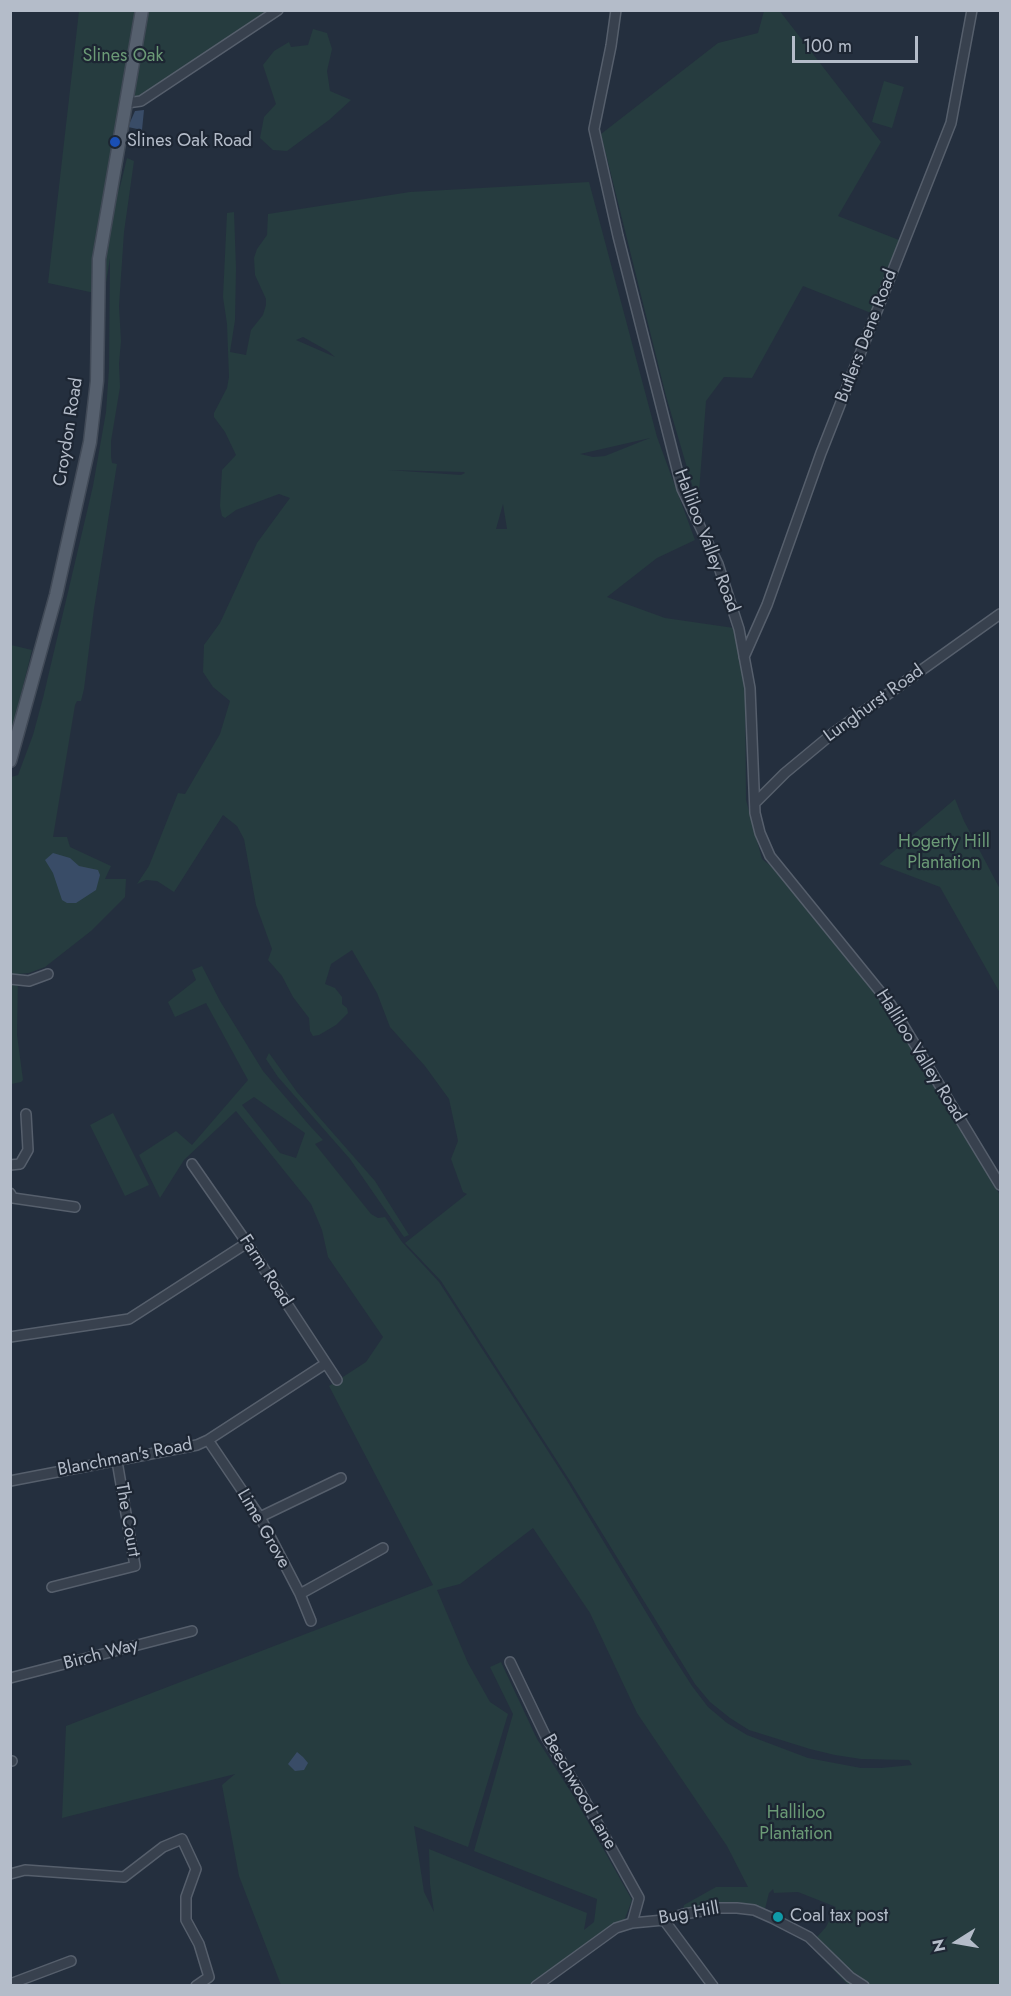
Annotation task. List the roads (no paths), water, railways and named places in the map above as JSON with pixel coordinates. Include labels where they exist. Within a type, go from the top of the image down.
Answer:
[{"type":"main road","name":"Croydon Road","points":[[10,761],[56,595],[90,442],[97,381],[99,259],[142,10]]},
{"type":"street","points":[[126,103],[141,101],[278,10]]},
{"type":"street","name":"Halliloo Valley Road","points":[[616,10],[594,129],[618,236],[682,489],[718,564],[740,629],[751,695],[755,803],[760,833],[770,856],[891,1005],[1000,1185]]},
{"type":"street","name":"Butlers Dene Road","points":[[744,657],[767,605],[821,453],[951,123],[972,10]]},
{"type":"street","name":"Lunghurst Road","points":[[755,803],[784,773],[832,734],[1000,614]]},
{"type":"street","points":[[10,979],[29,981],[48,974]]},
{"type":"street","points":[[10,1165],[20,1164],[28,1150],[26,1114]]},
{"type":"street","name":"Farm Road","points":[[192,1164],[337,1380]]},
{"type":"street","points":[[10,1193],[13,1198],[75,1207]]},
{"type":"street","points":[[10,1337],[129,1319],[247,1243]]},
{"type":"street","name":"Blanchman's Road","points":[[10,1481],[197,1445],[326,1364]]},
{"type":"street","name":"Lime Grove","points":[[208,1440],[260,1517],[300,1594],[311,1622]]},
{"type":"street","name":"The Court","points":[[52,1587],[135,1566],[117,1461]]},
{"type":"street","points":[[260,1517],[341,1478]]},
{"type":"street","points":[[300,1594],[383,1548]]},
{"type":"street","name":"Birch Way","points":[[10,1678],[192,1631]]},
{"type":"street","name":"Beechwood Lane","points":[[510,1662],[545,1735],[580,1792],[639,1898],[632,1923]]},
{"type":"street","points":[[10,1874],[25,1870],[124,1878],[163,1847],[182,1839],[196,1869],[186,1896],[186,1920],[199,1944],[209,1977],[196,1986]]},
{"type":"street","name":"Bug Hill","points":[[536,1986],[616,1928],[632,1923],[664,1920],[720,1908],[754,1910],[809,1937],[850,1977],[864,1986]]},
{"type":"street","points":[[664,1920],[713,1986]]},
{"type":"street","points":[[10,1984],[71,1961]]},
{"type":"water","points":[[144,110],[142,130],[128,127],[135,111]]},
{"type":"water","points":[[53,853],[70,858],[79,866],[98,870],[100,875],[96,890],[76,903],[67,903],[62,900],[53,873],[45,860]]},
{"type":"water","points":[[297,1752],[308,1763],[304,1770],[295,1771],[288,1764]]},
{"type":"place","name":"Slines Oak Road","points":[[115,142]]},
{"type":"place","name":"Coal tax post","points":[[778,1917]]},
{"type":"park label","name":"Slines Oak","points":[[123,57]]},
{"type":"park label","name":"Hogerty Hill Plantation","points":[[944,853]]},
{"type":"park label","name":"Halliloo Plantation","points":[[796,1824]]}]
